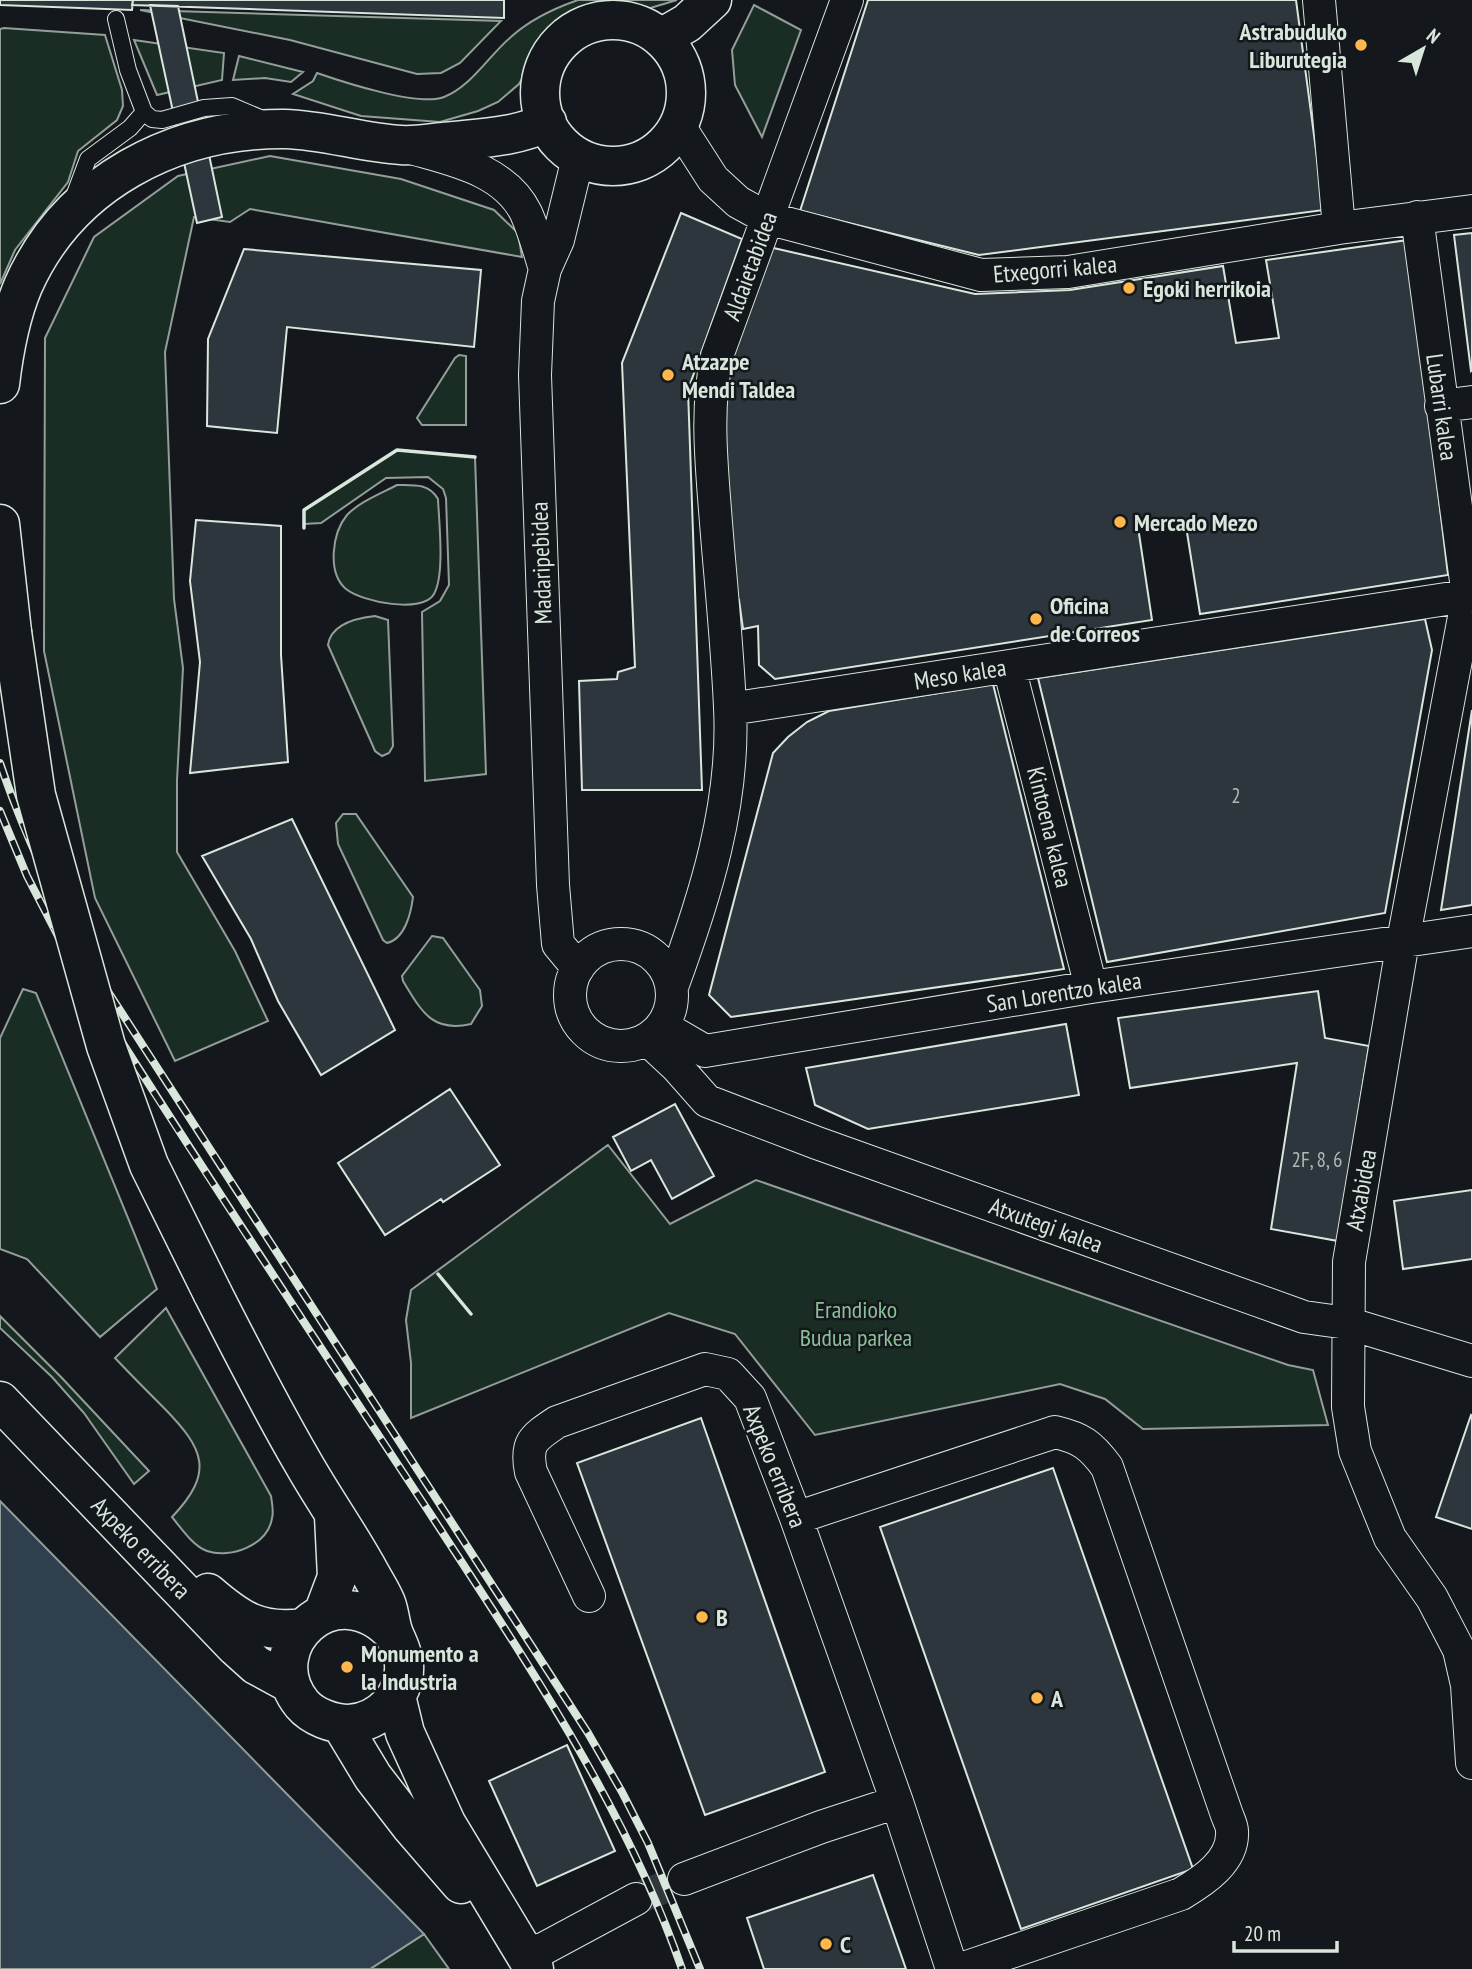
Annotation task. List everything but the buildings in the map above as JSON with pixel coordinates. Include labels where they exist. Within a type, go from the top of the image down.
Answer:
[{"type":"main road","points":[[661,38],[687,23],[712,0]]},
{"type":"main road","points":[[619,20],[641,26],[661,38],[677,57],[685,79],[686,103],[679,126],[665,145],[646,159],[624,166],[600,165],[578,158],[563,146],[543,112],[540,89],[545,67],[557,47],[574,32],[596,22],[619,20]]},
{"type":"main road","points":[[0,384],[11,320],[24,285],[43,251],[64,223],[99,188],[130,167],[162,151],[232,132],[287,129],[403,146],[516,134],[547,122]]},
{"type":"main road","points":[[0,524],[12,632],[36,795],[106,1046],[149,1165],[302,1463],[333,1510],[386,1602],[394,1634],[401,1649],[404,1664],[397,1696],[386,1709],[373,1718],[358,1723],[341,1724],[320,1718],[302,1704],[291,1684],[289,1664],[293,1645],[313,1621],[337,1577],[333,1510]]},
{"type":"main road","name":"Axpeko erribera","points":[[0,1378],[197,1583],[235,1617],[284,1631],[313,1621]]},
{"type":"main road","name":"Axpeko erribera","points":[[0,1401],[236,1647],[256,1665],[291,1684]]},
{"type":"main road","points":[[313,1621],[338,1609],[354,1610],[383,1622],[394,1634]]},
{"type":"main road","points":[[397,1696],[405,1733],[446,1823],[530,1962]]},
{"type":"main road","points":[[341,1724],[373,1777],[410,1825],[438,1855],[504,1938],[530,1962]]},
{"type":"street","name":"Aldaietabidea","points":[[730,709],[713,481],[710,402],[717,356],[847,0]]},
{"type":"street","points":[[1319,0],[1339,228]]},
{"type":"street","name":"Etxegorri kalea","points":[[679,126],[713,179],[738,202],[767,218],[981,275],[1068,272],[1339,228],[1472,211]]},
{"type":"street","points":[[403,146],[461,163],[485,173],[507,187],[524,210],[545,269]]},
{"type":"street","name":"Madaripebidea","points":[[578,158],[558,240],[545,269],[538,301],[535,375],[558,944],[578,968]]},
{"type":"street","name":"Lubarri kalea","points":[[1417,218],[1441,406],[1470,596]]},
{"type":"street","points":[[1441,406],[1472,402]]},
{"type":"street","name":"Meso kalea","points":[[730,709],[1470,596]]},
{"type":"street","name":"Atxabidea","points":[[1470,596],[1403,941],[1349,1262],[1347,1323],[1348,1407],[1355,1451],[1390,1538],[1432,1598],[1459,1650],[1467,1685],[1472,1763]]},
{"type":"street","name":"Kintoena kalea","points":[[1009,667],[1091,987]]},
{"type":"street","points":[[672,987],[666,970],[655,957],[640,947],[623,943],[605,946],[590,954],[578,968],[572,981],[572,1011],[579,1024],[590,1035],[603,1043],[618,1046],[632,1045],[654,1032],[671,1007],[672,987],[694,928],[712,864],[729,785],[730,709]]},
{"type":"street","name":"San Lorentzo kalea","points":[[654,1032],[705,1051],[1091,987],[1472,931]]},
{"type":"street","name":"Atxutegi kalea","points":[[654,1032],[676,1066],[707,1101],[1304,1317],[1347,1323],[1472,1361]]},
{"type":"street","name":"Axpeko erribera","points":[[589,1596],[531,1472],[527,1455],[532,1443],[540,1433],[557,1422],[705,1369],[728,1374],[750,1398],[796,1518],[897,1802],[951,1969]]},
{"type":"street","points":[[796,1518],[1055,1432],[1074,1436],[1094,1448],[1107,1467],[1227,1815],[1232,1832],[1228,1848],[1218,1867],[1203,1881],[1181,1894],[961,1969]]},
{"type":"street","points":[[684,1879],[897,1802]]},
{"type":"street","points":[[530,1962],[545,1948],[636,1899]]},
{"type":"lane","points":[[116,19],[128,70],[144,112],[152,119],[162,120],[204,107],[232,106],[287,129]]},
{"type":"lane","points":[[64,223],[88,159],[130,128],[144,112]]},
{"type":"green space","points":[[578,0],[677,0],[647,9],[596,8],[569,21],[546,37],[519,84],[498,102],[440,122],[361,116],[293,94],[313,81],[317,73],[400,96],[417,99],[444,97],[463,86],[519,30],[543,15]]},
{"type":"green space","points":[[754,5],[801,30],[762,137],[735,85],[732,50]]},
{"type":"green space","points":[[140,10],[501,21],[460,63],[441,73],[417,74],[290,40]]},
{"type":"green space","points":[[0,29],[105,35],[122,90],[123,106],[117,120],[78,151],[68,182],[15,250],[0,284]]},
{"type":"green space","points":[[134,40],[224,53],[222,80],[157,95]]},
{"type":"green space","points":[[239,56],[303,72],[291,82],[265,78],[233,80]]},
{"type":"green space","points":[[270,156],[401,179],[494,210],[518,233],[522,257],[250,209],[230,222],[194,217],[165,352],[174,599],[183,668],[177,780],[177,852],[235,951],[268,1021],[175,1061],[95,898],[44,651],[45,338],[94,237],[178,176]]},
{"type":"green space","points":[[459,355],[466,356],[466,425],[422,425],[417,418]]},
{"type":"green space","points":[[397,450],[475,457],[486,774],[425,781],[422,612],[440,601],[449,585],[446,498],[443,489],[428,477],[386,478],[321,523],[304,524],[304,510]]},
{"type":"green space","points":[[397,485],[425,488],[438,499],[440,548],[437,585],[428,600],[406,605],[378,602],[354,594],[340,582],[334,563],[335,542],[347,515],[364,502]]},
{"type":"green space","points":[[375,616],[388,620],[393,746],[389,753],[382,756],[375,751],[328,645],[339,627],[360,618]]},
{"type":"green space","points":[[343,814],[356,814],[413,897],[409,918],[403,931],[393,941],[387,943],[383,940],[338,844],[336,823]]},
{"type":"green space","points":[[432,936],[443,938],[480,990],[482,1006],[471,1024],[446,1025],[429,1017],[403,981],[402,976]]},
{"type":"green space","points":[[23,989],[36,993],[157,1289],[100,1337],[27,1259],[0,1249],[0,1038]]},
{"type":"green space","name":"Erandioko Budua parkea","points":[[608,1145],[670,1224],[756,1180],[1288,1365],[1313,1370],[1328,1425],[1143,1429],[1105,1399],[1060,1384],[815,1435],[735,1334],[669,1313],[411,1418],[411,1363],[406,1320],[411,1290]]},
{"type":"green space","points":[[166,1308],[271,1496],[273,1513],[269,1527],[264,1536],[247,1548],[227,1553],[202,1549],[172,1517],[195,1487],[199,1461],[195,1449],[178,1423],[115,1358]]},
{"type":"green space","points":[[0,1316],[149,1471],[134,1484],[84,1413],[52,1377],[0,1328]]},
{"type":"green space","points":[[424,1934],[449,1969],[370,1969]]},
{"type":"water","points":[[0,1501],[424,1934],[370,1969],[0,1969]]},
{"type":"tunnel","points":[[636,1899],[684,1879]]},
{"type":"railway","points":[[0,763],[19,816],[92,967],[588,1733],[648,1843],[700,1969]]},
{"type":"railway","points":[[0,811],[27,876],[73,965],[502,1624],[570,1735],[632,1849],[659,1908],[682,1969]]},
{"type":"wall","points":[[304,528],[304,510],[397,450],[475,457]]},
{"type":"wall","points":[[438,1274],[471,1314]]},
{"type":"place","name":"Astrabuduko Liburutegia","points":[[1361,45]]},
{"type":"place","name":"Egoki herrikoia","points":[[1129,288]]},
{"type":"place","name":"Atzazpe Mendi Taldea","points":[[668,375]]},
{"type":"place","name":"Mercado Mezo","points":[[1120,522]]},
{"type":"place","name":"Oficina de Correos","points":[[1036,619]]},
{"type":"place","name":"B","points":[[702,1617]]},
{"type":"place","name":"Monumento a la Industria","points":[[347,1667]]},
{"type":"place","name":"A","points":[[1037,1698]]},
{"type":"place","name":"C","points":[[826,1944]]}]
